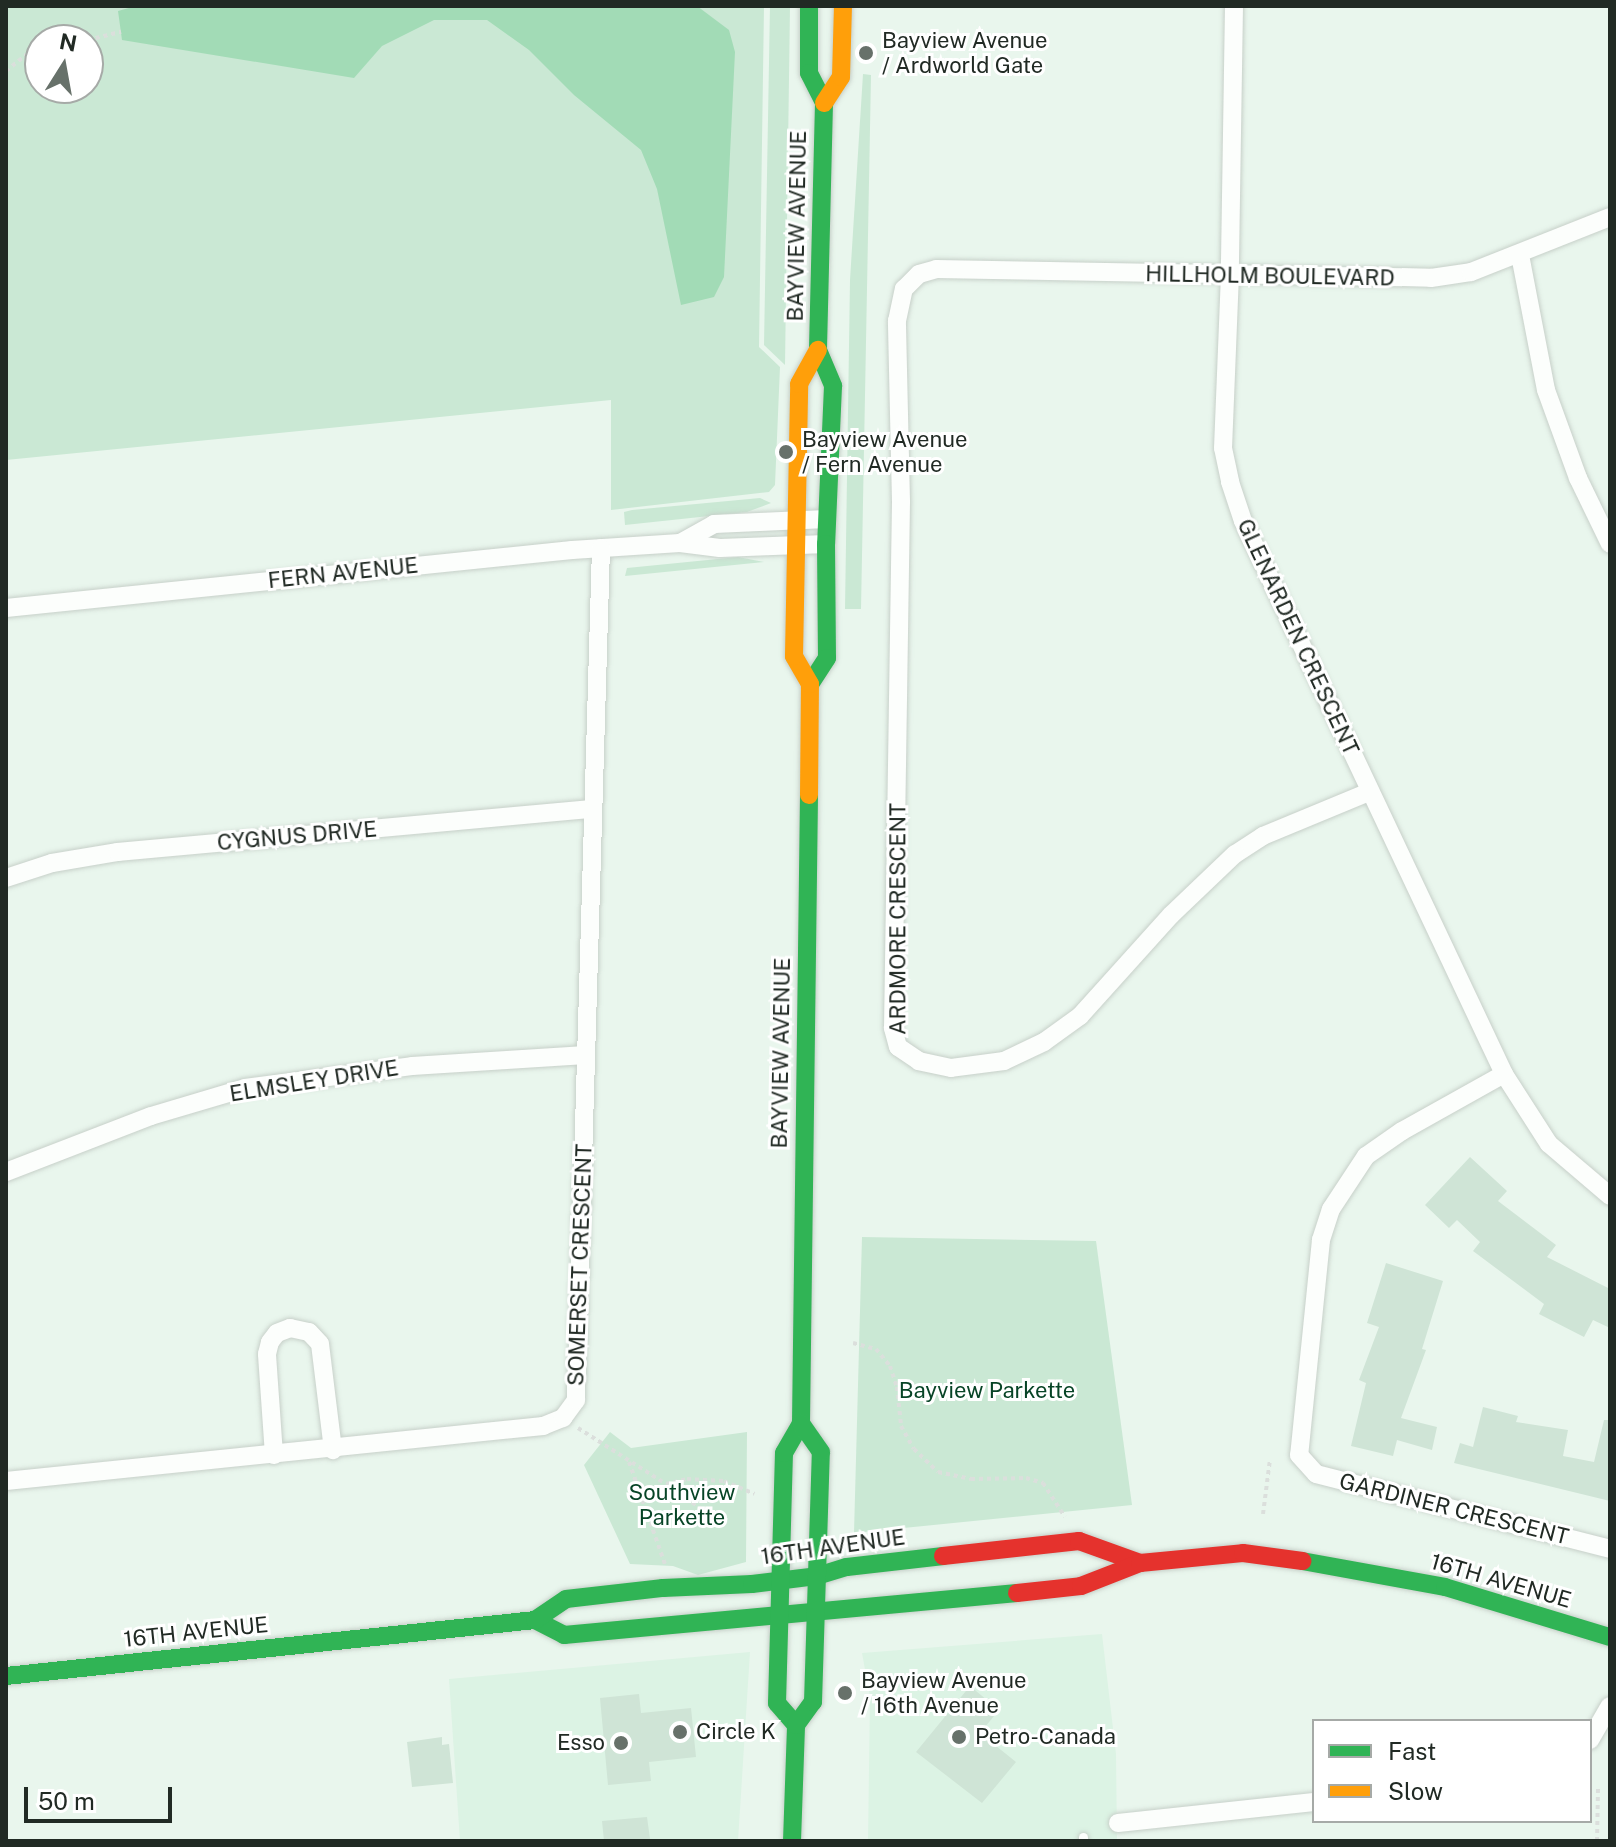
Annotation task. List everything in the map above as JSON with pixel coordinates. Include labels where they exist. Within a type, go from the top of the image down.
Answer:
[{"type":"main road","name":"BAYVIEW AVENUE","points":[[809,6],[809,73],[824,103],[818,350],[833,386],[826,544],[827,658],[810,684]]},
{"type":"main road","name":"BAYVIEW AVENUE","points":[[824,103],[841,77],[843,6]]},
{"type":"main road","name":"BAYVIEW AVENUE","points":[[796,1725],[777,1703],[778,1617],[784,1453],[801,1423],[810,684],[794,656],[799,384],[818,350]]},
{"type":"main road","points":[[792,1841],[796,1725],[813,1702],[821,1452],[801,1423]]},
{"type":"main road","name":"16TH AVENUE","points":[[6,1676],[535,1620],[566,1599],[817,1576],[847,1567],[1079,1541],[1140,1563]]},
{"type":"main road","name":"16TH AVENUE","points":[[535,1620],[564,1635],[778,1617],[1081,1586],[1140,1563],[1243,1553],[1277,1556],[1445,1587],[1610,1637]]},
{"type":"street","name":"GLENARDEN CRESCENT","points":[[1234,6],[1230,274],[1223,448],[1230,482],[1243,521],[1504,1074],[1549,1144],[1610,1196]]},
{"type":"street","name":"HILLHOLM BOULEVARD","points":[[919,274],[936,269],[1431,278],[1471,272],[1610,217]]},
{"type":"street","points":[[1520,255],[1546,390],[1578,478],[1610,544]]},
{"type":"street","name":"ARDMORE CRESCENT","points":[[919,274],[904,289],[897,321],[901,502],[893,1028],[898,1047],[919,1061],[951,1068],[1004,1061],[1044,1042],[1080,1016],[1171,915],[1235,854],[1263,836],[1369,792]]},
{"type":"street","name":"FERN AVENUE","points":[[680,543],[714,524],[827,519]]},
{"type":"street","name":"FERN AVENUE","points":[[6,608],[601,548],[680,543],[720,548],[826,544]]},
{"type":"street","name":"SOMERSET CRESCENT","points":[[6,1481],[333,1450],[543,1426],[563,1418],[576,1400],[601,548]]},
{"type":"street","name":"CYGNUS DRIVE","points":[[6,878],[52,863],[118,852],[591,809]]},
{"type":"street","name":"ELMSLEY DRIVE","points":[[6,1172],[151,1116],[245,1088],[412,1066],[586,1055]]},
{"type":"street","name":"GARDINER CRESCENT","points":[[1504,1074],[1402,1131],[1366,1156],[1331,1209],[1321,1240],[1299,1455],[1316,1474],[1610,1549]]},
{"type":"street","points":[[274,1455],[267,1354],[270,1342],[277,1333],[290,1328],[309,1332],[320,1344],[333,1450]]},
{"type":"street","points":[[1592,1737],[1610,1706]]},
{"type":"street","points":[[1118,1823],[1312,1802]]},
{"type":"path","points":[[104,36],[121,32]]},
{"type":"path","points":[[6,71],[24,57]]},
{"type":"path","points":[[853,1343],[876,1349],[890,1366],[897,1387],[901,1426],[914,1449],[938,1472],[971,1479],[1026,1478],[1043,1483],[1065,1517]]},
{"type":"path","points":[[563,1418],[703,1510]]},
{"type":"path","points":[[1263,1514],[1270,1459]]},
{"type":"path","points":[[628,1460],[665,1564]]},
{"type":"path","points":[[666,1484],[687,1479],[724,1481],[754,1494]]},
{"type":"path","points":[[1597,1841],[1598,1789]]},
{"type":"shaded area","points":[[136,6],[697,6],[729,30],[735,52],[724,277],[714,297],[681,305],[657,189],[641,150],[574,95],[529,50],[487,20],[434,20],[382,46],[354,78],[122,40],[118,11]]},
{"type":"shaded area","points":[[1102,1634],[1116,1754],[1117,1841],[868,1841],[870,1697],[862,1653]]},
{"type":"shaded area","points":[[750,1652],[738,1841],[460,1841],[449,1679]]},
{"type":"green space","points":[[6,6],[764,6],[759,347],[780,367],[775,485],[769,492],[611,510],[611,400],[6,460]]},
{"type":"green space","points":[[770,6],[790,6],[785,365],[764,345]]},
{"type":"green space","points":[[863,74],[871,75],[861,609],[845,609],[850,280]]},
{"type":"green space","points":[[760,498],[771,503],[747,512],[625,525],[624,512],[632,510]]},
{"type":"green space","points":[[738,557],[764,562],[625,576],[627,568]]},
{"type":"green space","name":"Bayview Parkette","points":[[862,1237],[1096,1241],[1132,1505],[854,1533]]},
{"type":"green space","name":"Southview Parkette","points":[[610,1432],[631,1448],[747,1432],[746,1562],[698,1575],[673,1566],[630,1564],[584,1465]]},
{"type":"building","points":[[1470,1157],[1507,1191],[1498,1201],[1556,1245],[1547,1257],[1610,1289],[1610,1328],[1593,1320],[1584,1337],[1539,1314],[1544,1304],[1473,1251],[1480,1242],[1457,1220],[1449,1228],[1425,1205]]},
{"type":"building","points":[[1386,1263],[1443,1281],[1422,1349],[1426,1350],[1401,1418],[1437,1427],[1432,1450],[1397,1440],[1393,1456],[1351,1446],[1366,1383],[1359,1380],[1379,1327],[1367,1323]]},
{"type":"building","points":[[1483,1407],[1518,1416],[1516,1422],[1568,1430],[1563,1456],[1594,1462],[1604,1420],[1610,1420],[1610,1501],[1454,1463],[1460,1443],[1473,1447]]},
{"type":"building","points":[[970,1686],[999,1710],[980,1733],[1016,1762],[982,1803],[916,1752]]},
{"type":"building","points":[[639,1694],[641,1713],[691,1708],[696,1757],[649,1762],[651,1781],[608,1785],[600,1698]]},
{"type":"building","points":[[442,1737],[442,1745],[449,1744],[453,1783],[412,1787],[407,1742]]},
{"type":"building","points":[[647,1817],[650,1839],[604,1841],[602,1821]]},
{"type":"traffic: fast","points":[[809,6],[809,73],[824,103],[818,350],[833,386],[826,544],[827,658],[810,684]]},
{"type":"traffic: fast","points":[[796,1725],[777,1703],[784,1453],[801,1423],[809,795]]},
{"type":"traffic: fast","points":[[792,1841],[796,1725],[813,1702],[821,1452],[801,1423]]},
{"type":"traffic: fast","points":[[6,1676],[535,1620],[566,1599],[663,1588],[752,1584],[817,1576],[847,1567],[943,1556]]},
{"type":"traffic: fast","points":[[1302,1561],[1445,1587],[1610,1637]]},
{"type":"traffic: fast","points":[[535,1620],[564,1635],[1017,1593]]},
{"type":"traffic: slow","points":[[824,103],[841,77],[843,6]]},
{"type":"traffic: slow","points":[[809,795],[810,684],[794,656],[799,384],[818,350]]},
{"type":"traffic: jam","points":[[943,1556],[1079,1541],[1140,1563]]},
{"type":"traffic: jam","points":[[1017,1593],[1081,1586],[1140,1563],[1243,1553],[1302,1561]]},
{"type":"place","name":"Bayview Avenue / Ardworld Gate","points":[[866,53]]},
{"type":"place","name":"Bayview Avenue / Fern Avenue","points":[[786,452]]},
{"type":"place","name":"Bayview Avenue / 16th Avenue","points":[[845,1693]]},
{"type":"place","name":"Circle K","points":[[680,1732]]},
{"type":"place","name":"Petro-Canada","points":[[959,1737]]},
{"type":"place","name":"Esso","points":[[621,1743]]}]
